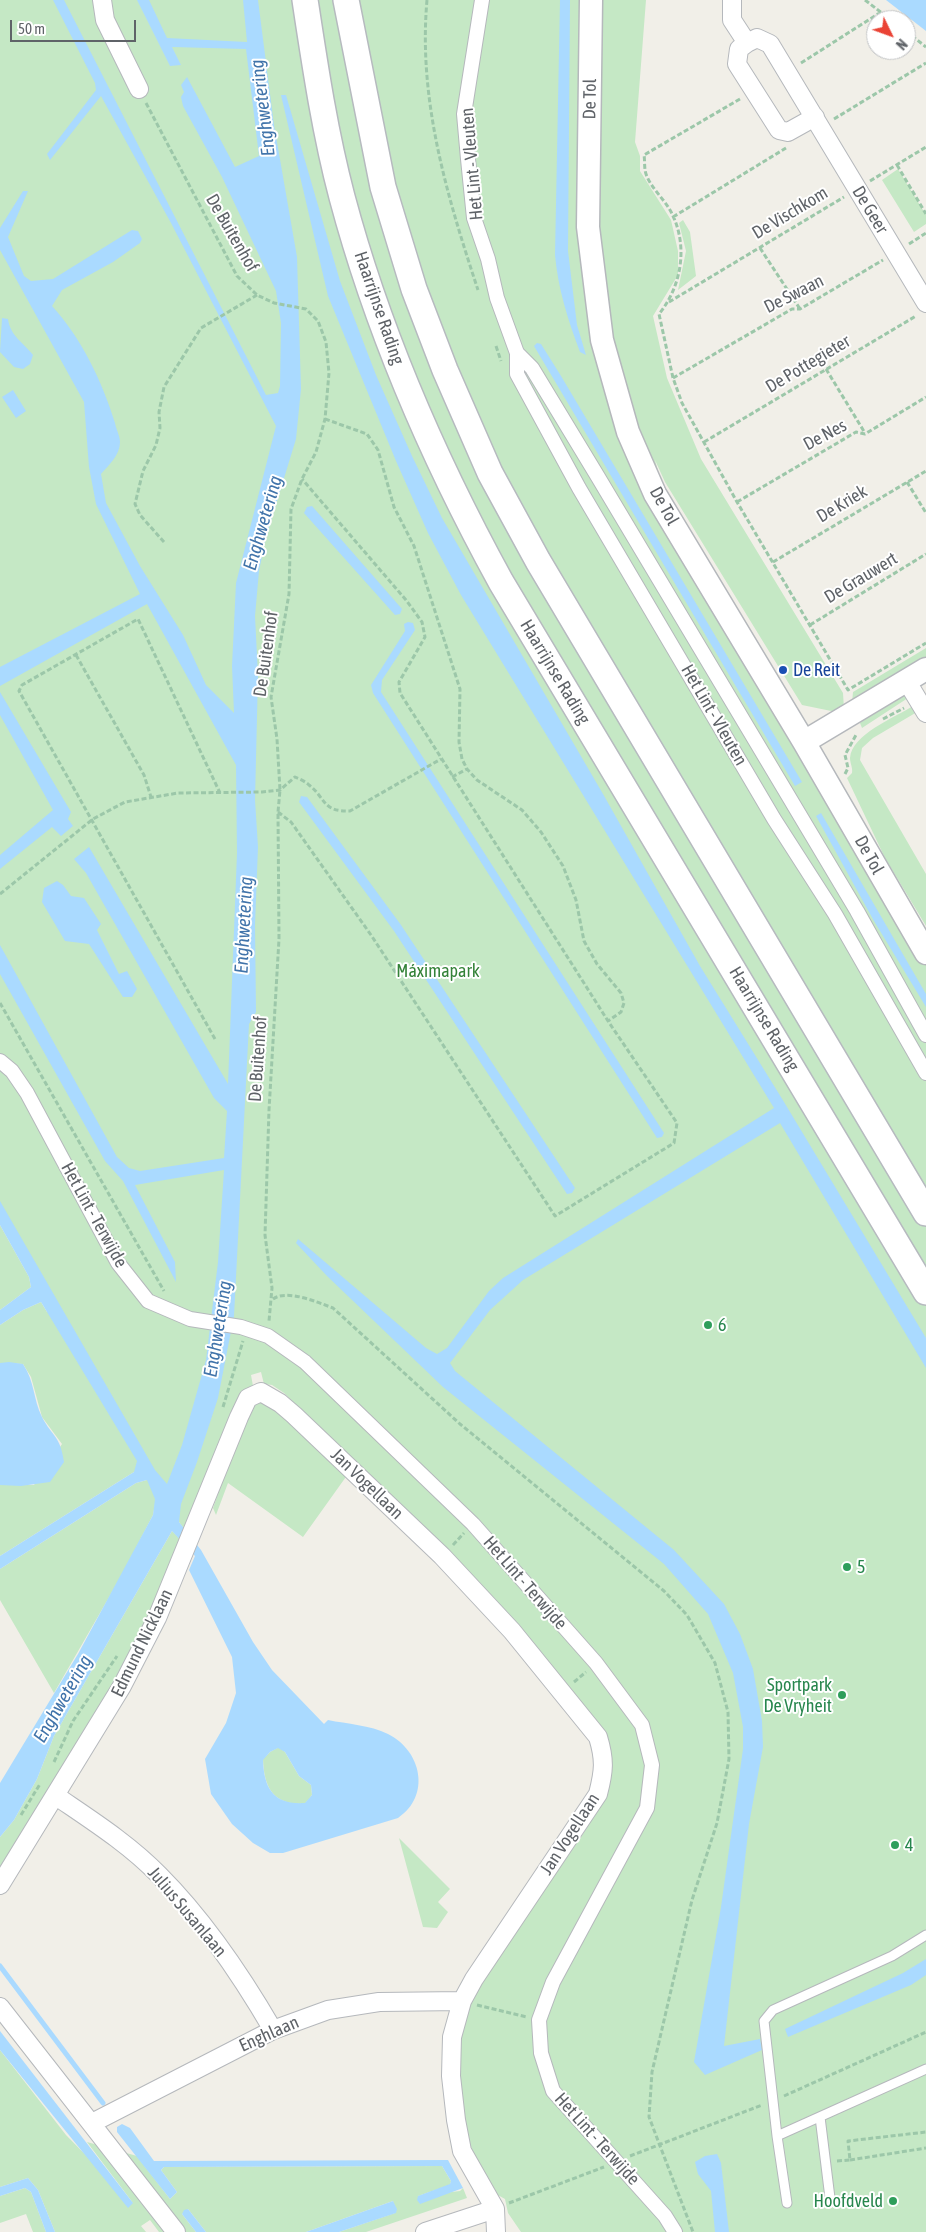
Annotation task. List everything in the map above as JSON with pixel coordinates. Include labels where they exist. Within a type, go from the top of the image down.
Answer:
[{"type":"main road","name":"Haarrijnse Rading","points":[[305,0],[318,88],[342,197],[383,328],[418,415],[464,516],[506,590],[926,1292]]},
{"type":"main road","points":[[346,0],[383,188],[428,325],[445,370],[490,473],[538,561],[926,1213]]},
{"type":"street","points":[[102,0],[105,20],[139,89]]},
{"type":"street","name":"Het Lint - Vleuten","points":[[482,0],[464,114],[474,218],[488,260],[497,298],[516,353],[517,374],[579,488],[704,696],[774,819],[835,914],[926,1073]]},
{"type":"street","name":"De Tol","points":[[591,0],[588,227],[602,340],[625,423],[656,494],[829,784],[926,953]]},
{"type":"street","points":[[732,0],[732,20],[747,44],[739,49],[737,64],[779,130],[788,132],[815,117]]},
{"type":"street","name":"De Geer","points":[[747,44],[757,38],[770,44],[896,253],[922,309]]},
{"type":"street","name":"Het Lint - Vleuten","points":[[516,353],[532,368],[598,477],[857,911],[925,1034]]},
{"type":"street","points":[[579,488],[598,477]]},
{"type":"street","points":[[804,742],[926,669]]},
{"type":"street","points":[[906,680],[922,706]]},
{"type":"street","points":[[704,696],[722,686]]},
{"type":"street","points":[[774,819],[794,806]]},
{"type":"street","points":[[907,1041],[925,1034]]},
{"type":"street","name":"Het Lint - Terwijde","points":[[0,1061],[12,1071],[27,1093],[118,1263],[148,1301],[183,1316],[241,1327],[268,1336],[305,1362],[473,1524],[596,1663],[642,1725],[652,1765],[647,1808],[553,1982],[539,2020],[541,2053],[553,2091],[665,2216],[675,2232]]},
{"type":"street","name":"Edmund Nicklaan","points":[[0,1885],[122,1686],[146,1640],[248,1398],[261,1392]]},
{"type":"street","name":"Jan Vogellaan","points":[[261,1392],[280,1403],[294,1415],[442,1556],[512,1631],[562,1692],[598,1737],[604,1757],[603,1775],[598,1794],[496,1943],[462,2001],[452,2037],[452,2076],[456,2120],[462,2151],[495,2209],[496,2232]]},
{"type":"street","name":"Julius Susanlaan","points":[[56,1796],[108,1832],[158,1874],[193,1914],[247,1986],[273,2030]]},
{"type":"street","name":"Enghlaan","points":[[92,2123],[273,2030],[328,2010],[379,2002],[462,2001]]},
{"type":"street","points":[[0,2007],[176,2232]]},
{"type":"street","points":[[426,2232],[495,2209]]},
{"type":"lane","points":[[787,2203],[777,2136],[764,2021],[774,2010],[892,1956],[926,1935]]},
{"type":"lane","points":[[777,2136],[926,2069]]},
{"type":"lane","points":[[820,2117],[830,2198]]},
{"type":"path","points":[[865,0],[878,10]]},
{"type":"path","points":[[787,71],[866,21]]},
{"type":"path","name":"De Buitenhof","points":[[139,89],[236,276],[257,295],[274,304],[306,309],[318,321],[326,342],[329,374],[325,419],[316,452],[302,479],[291,508],[289,594],[271,697],[277,739],[280,790],[278,812],[279,939],[269,1110],[265,1235],[272,1288],[268,1336]]},
{"type":"path","points":[[753,91],[644,155],[646,174],[674,217],[682,251],[676,286],[668,303],[659,314],[673,378],[682,403],[737,502],[848,690],[926,643]]},
{"type":"path","name":"De Vischkom","points":[[668,303],[926,148]]},
{"type":"path","points":[[897,165],[926,214]]},
{"type":"path","name":"De Swaan","points":[[673,378],[792,309],[800,309],[896,253],[926,232]]},
{"type":"path","points":[[760,248],[800,309]]},
{"type":"path","points":[[164,542],[140,514],[135,504],[143,471],[156,445],[160,428],[159,412],[164,387],[201,328],[257,295]]},
{"type":"path","name":"De Pottegieter","points":[[704,442],[922,309]]},
{"type":"path","points":[[826,369],[865,434]]},
{"type":"path","name":"De Nes","points":[[737,502],[856,432],[865,434],[926,397]]},
{"type":"path","points":[[325,419],[367,434],[378,450],[394,507],[414,546],[460,689],[459,742],[462,759],[467,769],[477,780],[522,810],[541,832],[563,866],[576,900],[584,941],[597,964],[621,993],[624,1003],[621,1012],[608,1021]]},
{"type":"path","name":"De Kriek","points":[[773,562],[926,470]]},
{"type":"path","points":[[278,812],[291,822],[371,935],[555,1216],[674,1143],[677,1124],[608,1021],[400,693],[399,682],[426,636],[422,622],[406,600],[302,479]]},
{"type":"path","points":[[907,482],[926,513]]},
{"type":"path","name":"De Grauwert","points":[[810,625],[926,554]]},
{"type":"path","points":[[215,1039],[93,819],[19,691],[22,686],[138,619],[220,793]]},
{"type":"path","points":[[76,655],[144,775],[151,797]]},
{"type":"path","points":[[876,723],[922,706]]},
{"type":"path","points":[[829,784],[847,773],[845,756],[855,736],[860,733]]},
{"type":"path","points":[[0,894],[93,819],[126,802],[178,793],[280,790],[295,777],[310,785],[321,801],[337,812],[350,811],[441,759]]},
{"type":"path","points":[[452,777],[467,769]]},
{"type":"path","points":[[0,1002],[183,1316]]},
{"type":"path","points":[[442,1556],[473,1524]]},
{"type":"path","points":[[52,1765],[74,1721],[120,1650],[128,1642],[146,1640]]},
{"type":"path","points":[[562,1692],[596,1663]]},
{"type":"path","points":[[16,1823],[43,1780]]},
{"type":"path","points":[[462,2001],[539,2020]]},
{"type":"path","points":[[850,2160],[848,2141],[926,2132]]},
{"type":"path","points":[[826,2162],[926,2148]]},
{"type":"path","points":[[495,2209],[617,2162]]},
{"type":"green space","name":"Máximapark","points":[[0,0],[646,0],[635,142],[640,156],[640,171],[671,220],[678,251],[678,275],[653,316],[667,378],[701,459],[843,693],[844,709],[841,713],[802,705],[665,482],[655,460],[661,481],[926,935],[926,2232],[521,2232],[508,2213],[505,2199],[496,2194],[473,2153],[461,2114],[458,2040],[468,2009],[488,1972],[583,1834],[609,1789],[610,1755],[604,1733],[565,1683],[452,1557],[284,1393],[272,1385],[264,1384],[261,1372],[251,1375],[253,1386],[247,1396],[189,1536],[179,1522],[156,1499],[153,1515],[123,1573],[54,1693],[0,1600],[0,1569],[136,1483],[147,1480],[134,1472],[0,1556],[0,1485],[34,1485],[62,1444],[42,1417],[31,1377],[23,1364],[0,1363],[0,1325],[23,1310],[41,1302],[47,1312],[46,1292],[0,1216]]},
{"type":"green space","points":[[898,169],[926,215],[926,224],[914,232],[882,180]]},
{"type":"green space","points":[[683,220],[690,232],[696,276],[678,290],[686,251],[679,223]]},
{"type":"green space","points":[[926,648],[926,658],[852,703],[853,692]]},
{"type":"green space","points":[[901,694],[911,696],[862,728],[860,723],[892,697]]},
{"type":"green space","points":[[913,706],[917,712],[873,738],[862,748],[860,760],[926,874],[926,926],[885,858],[847,778],[852,773],[850,758],[858,741],[875,728]]},
{"type":"green space","points":[[0,1225],[29,1277],[31,1287],[0,1310]]},
{"type":"green space","points":[[264,1398],[348,1474],[303,1537],[228,1483],[216,1515],[213,1508],[249,1405]]},
{"type":"green space","points":[[172,1531],[186,1544],[153,1618],[0,1879],[0,1837],[14,1820],[37,1779],[54,1736]]},
{"type":"green space","points":[[279,1747],[285,1752],[299,1776],[311,1785],[312,1795],[305,1804],[286,1802],[278,1798],[269,1787],[263,1759]]},
{"type":"green space","points":[[399,1838],[450,1889],[438,1902],[448,1912],[437,1928],[423,1927]]},
{"type":"green space","points":[[0,2050],[66,2135],[133,2203],[87,2142],[137,2156],[170,2199],[177,2192],[161,2170],[164,2167],[442,2166],[451,2181],[450,2185],[418,2196],[460,2191],[463,2188],[467,2198],[366,2232],[339,2232],[395,2213],[393,2201],[306,2232],[206,2232],[188,2209],[182,2214],[196,2232],[159,2232],[150,2220],[141,2226],[146,2232],[55,2232],[38,2190],[28,2178],[0,2187]]},
{"type":"green space","points":[[25,2188],[31,2192],[46,2232],[33,2232],[26,2214],[0,2223],[0,2196]]},
{"type":"water","name":"Enghwetering","points":[[53,0],[64,0],[266,395],[278,393],[280,386],[281,323],[276,291],[222,177],[183,106],[181,97],[184,92],[181,85],[187,77],[235,167],[259,156],[246,49],[172,47],[181,65],[170,66],[137,0],[149,0],[167,38],[247,42],[243,0],[258,0],[274,125],[297,257],[301,389],[296,439],[266,537],[259,571],[255,616],[258,675],[255,800],[258,847],[255,925],[256,1012],[249,1024],[234,1316],[218,1398],[181,1504],[179,1522],[201,1550],[253,1642],[272,1670],[324,1724],[328,1720],[366,1727],[388,1734],[400,1742],[409,1751],[415,1762],[418,1774],[415,1798],[408,1809],[398,1818],[283,1853],[270,1853],[253,1843],[232,1824],[211,1794],[205,1759],[226,1723],[236,1693],[232,1657],[189,1570],[195,1556],[172,1531],[54,1736],[37,1779],[14,1820],[0,1837],[0,1783],[78,1654],[153,1515],[155,1499],[147,1480],[136,1483],[0,1569],[0,1556],[134,1472],[137,1461],[41,1302],[23,1310],[0,1325],[0,1310],[31,1287],[29,1277],[0,1225],[0,1201],[155,1470],[167,1484],[182,1445],[206,1360],[218,1262],[224,1170],[135,1185],[175,1262],[176,1282],[123,1181],[105,1161],[0,974],[0,945],[117,1157],[129,1168],[140,1171],[224,1158],[227,1111],[214,1098],[86,873],[74,859],[89,847],[228,1084],[237,853],[236,765],[147,604],[0,686],[0,667],[140,594],[96,504],[89,467],[84,402],[0,250],[0,228],[23,191],[28,191],[8,237],[24,276],[31,281],[53,279],[132,230],[138,231],[142,239],[140,243],[113,262],[62,290],[52,306],[73,332],[90,361],[110,407],[119,437],[120,447],[111,463],[101,474],[106,503],[140,566],[183,635],[206,685],[234,713],[232,666],[236,583],[276,426],[171,223],[101,96],[50,160],[47,154],[96,90],[95,83]],"holes":[[[278,1748],[285,1752],[299,1776],[311,1785],[312,1795],[305,1803],[294,1803],[278,1798],[269,1787],[263,1760],[270,1752]]]},
{"type":"water","points":[[560,0],[570,0],[568,251],[577,325],[586,355],[580,352],[568,316],[558,280],[555,255]]},
{"type":"water","points":[[886,0],[926,0],[926,31],[916,23],[916,10],[899,10]]},
{"type":"water","points":[[281,95],[286,95],[340,281],[376,375],[442,518],[603,794],[700,966],[926,1338],[926,1368],[780,1123],[523,1280],[490,1310],[450,1363],[455,1371],[674,1550],[724,1604],[740,1634],[753,1669],[762,1721],[763,1747],[749,1824],[724,2046],[760,2039],[762,2050],[705,2075],[694,2062],[721,1907],[743,1749],[743,1727],[733,1673],[708,1614],[664,1564],[443,1387],[327,1276],[296,1243],[298,1239],[426,1348],[437,1354],[447,1348],[489,1291],[503,1278],[774,1108],[461,595],[428,533],[328,296]]},
{"type":"water","points":[[2,318],[8,319],[14,335],[33,355],[30,364],[23,369],[14,367],[0,352]]},
{"type":"water","points":[[537,343],[541,344],[561,376],[802,782],[795,786],[534,346]]},
{"type":"water","points":[[13,390],[26,411],[16,418],[2,397]]},
{"type":"water","points":[[312,506],[402,609],[400,614],[395,615],[304,513],[307,507]]},
{"type":"water","points":[[408,622],[413,623],[415,630],[382,680],[381,692],[664,1133],[662,1137],[657,1138],[373,693],[371,685],[405,631],[404,624]]},
{"type":"water","points":[[0,692],[71,812],[68,819],[73,826],[61,836],[52,827],[0,869],[0,855],[53,810],[0,715]]},
{"type":"water","points":[[301,796],[307,797],[401,925],[575,1188],[572,1193],[567,1194],[394,931],[299,802]]},
{"type":"water","points":[[821,813],[926,994],[926,1007],[874,921],[816,816]]},
{"type":"water","points":[[57,881],[63,885],[71,896],[84,898],[101,924],[97,930],[119,974],[127,971],[137,989],[132,997],[123,997],[89,944],[65,941],[42,902],[44,888]]},
{"type":"water","points":[[0,1363],[23,1364],[30,1377],[42,1417],[56,1437],[60,1447],[64,1462],[50,1482],[21,1486],[0,1485]]},
{"type":"water","points":[[926,1959],[926,1975],[911,1985],[788,2037],[785,2029],[903,1973]]},
{"type":"water","points":[[0,2031],[133,2203],[128,2208],[0,2050]]},
{"type":"water","points":[[122,2124],[130,2128],[154,2161],[448,2160],[463,2188],[420,2204],[417,2200],[418,2196],[450,2184],[451,2181],[442,2166],[164,2167],[161,2170],[177,2192],[170,2199],[117,2132],[117,2127]]},
{"type":"water","points":[[717,2154],[721,2163],[729,2232],[715,2232],[711,2191],[698,2174],[695,2162],[705,2156]]},
{"type":"water","points":[[28,2178],[38,2190],[55,2232],[46,2232],[31,2192],[25,2188],[0,2196],[0,2187]]},
{"type":"water","points":[[393,2201],[397,2209],[396,2213],[339,2232],[306,2232]]},
{"type":"water","points":[[188,2209],[206,2232],[196,2232],[182,2214],[184,2210]]},
{"type":"waterway","points":[[0,1966],[103,2103]]},
{"type":"place","name":"De Reit","points":[[783,670]]},
{"type":"place","name":"6","points":[[708,1325]]},
{"type":"place","name":"5","points":[[847,1567]]},
{"type":"place","name":"Sportpark De Vryheit","points":[[842,1695]]},
{"type":"place","name":"4","points":[[895,1845]]},
{"type":"place","name":"Hoofdveld","points":[[893,2201]]}]
